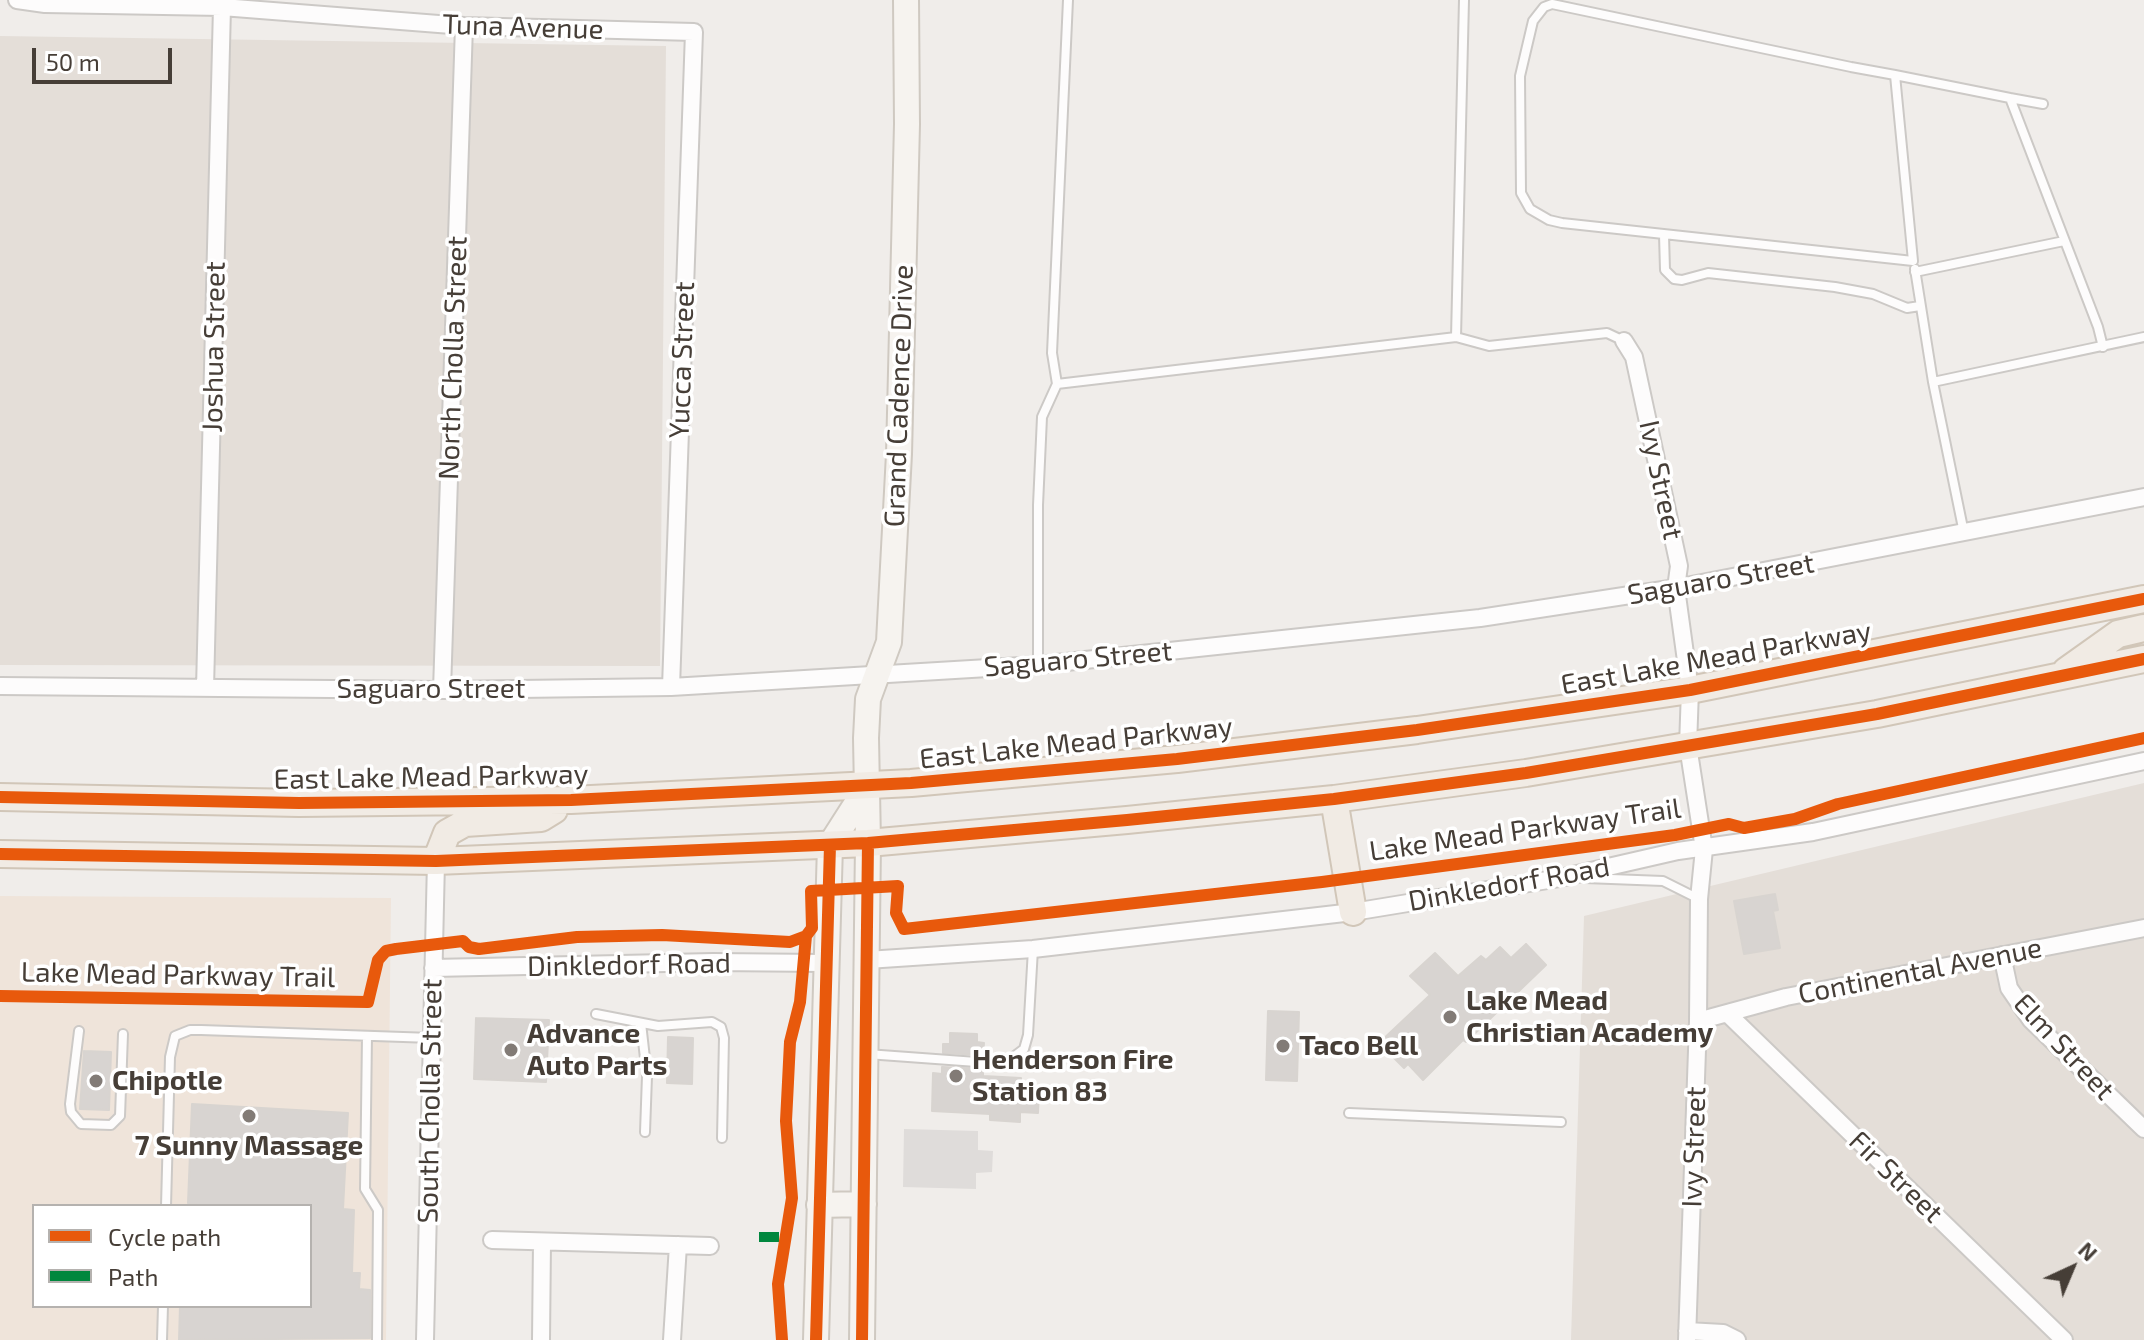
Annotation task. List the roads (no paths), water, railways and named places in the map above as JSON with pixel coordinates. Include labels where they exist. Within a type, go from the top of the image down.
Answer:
[{"type":"main road","name":"Grand Cadence Drive","points":[[862,1340],[868,699],[889,642],[899,454],[907,124],[906,0]]},
{"type":"main road","name":"East Lake Mead Parkway","points":[[0,797],[299,803],[571,800],[808,787],[867,787],[1177,759],[1417,730],[1690,690],[2144,599]]},
{"type":"main road","points":[[2056,678],[2118,634],[2144,628]]},
{"type":"main road","points":[[0,854],[436,861],[868,843],[1334,799],[1526,773],[1877,714],[2144,659]]},
{"type":"main road","points":[[816,1340],[830,845],[867,787]]},
{"type":"main road","points":[[1334,799],[1353,912]]},
{"type":"main road","points":[[436,861],[447,833],[465,823],[541,818],[571,800]]},
{"type":"main road","points":[[819,1205],[864,1204]]},
{"type":"street","name":"Tuna Avenue","points":[[17,0],[45,4],[222,7],[464,26],[694,32]]},
{"type":"street","name":"Joshua Street","points":[[205,688],[222,7]]},
{"type":"street","name":"North Cholla Street","points":[[442,690],[464,26]]},
{"type":"street","name":"Yucca Street","points":[[671,687],[694,32]]},
{"type":"street","name":"Ivy Street","points":[[1624,341],[1634,357],[1679,566],[1676,588],[1690,690],[1688,746],[1704,849],[1699,899],[1687,1336]]},
{"type":"street","name":"Saguaro Street","points":[[0,686],[442,690],[671,687],[1038,665],[1480,618],[1676,588],[2144,497]]},
{"type":"street","name":"Dinkledorf Road","points":[[867,960],[1033,949],[1353,912],[1560,878],[1678,851],[1813,832],[2144,761]]},
{"type":"street","name":"South Cholla Street","points":[[425,1340],[436,861]]},
{"type":"street","name":"Continental Avenue","points":[[1698,1021],[1786,997],[2144,928]]},
{"type":"street","name":"Elm Street","points":[[2002,955],[2009,988],[2031,1020],[2144,1129]]},
{"type":"street","name":"Dinkledorf Road","points":[[433,968],[713,962],[825,963]]},
{"type":"street","name":"Fir Street","points":[[1728,1014],[2064,1340]]},
{"type":"street","points":[[492,1240],[710,1246]]},
{"type":"street","points":[[541,1340],[542,1242]]},
{"type":"street","points":[[672,1340],[678,1245]]},
{"type":"street","points":[[1687,1336],[1723,1333],[1737,1340]]},
{"type":"lane","points":[[1038,665],[1038,505],[1042,417],[1057,384],[1052,353],[1068,0]]},
{"type":"lane","points":[[1456,337],[1464,0]]},
{"type":"lane","points":[[1913,261],[1549,220],[1530,209],[1524,201],[1520,184],[1520,76],[1533,21],[1544,7],[1562,4],[2043,104]]},
{"type":"lane","points":[[1895,75],[1913,261],[1933,382],[1964,533]]},
{"type":"lane","points":[[2010,98],[2103,347]]},
{"type":"lane","points":[[1664,235],[1665,270],[1674,279],[1708,273],[1835,287],[1873,294],[1907,308],[1920,306]]},
{"type":"lane","points":[[1915,272],[2064,241]]},
{"type":"lane","points":[[1057,384],[1456,337],[1489,346],[1607,333],[1624,341]]},
{"type":"lane","points":[[1933,382],[2144,337]]},
{"type":"lane","points":[[1560,878],[1663,881],[1699,899]]},
{"type":"lane","points":[[866,1054],[1004,1064],[1024,1049],[1028,1035],[1033,949]]},
{"type":"lane","points":[[596,1014],[658,1026],[712,1022],[721,1027],[724,1038],[722,1138]]},
{"type":"lane","points":[[641,1023],[647,1076],[645,1132]]},
{"type":"lane","points":[[166,1204],[170,1057],[175,1036],[190,1030],[201,1030],[432,1038]]},
{"type":"lane","points":[[79,1031],[71,1112],[81,1124],[105,1126],[111,1125],[120,1116],[123,1034]]},
{"type":"lane","points":[[367,1036],[365,1189],[378,1210],[377,1340]]},
{"type":"lane","points":[[1349,1113],[1561,1122]]},
{"type":"lane","points":[[162,1340],[163,1308]]},
{"type":"place","name":"Lake Mead Christian Academy","points":[[1450,1017]]},
{"type":"place","name":"Taco Bell","points":[[1283,1046]]},
{"type":"place","name":"Advance Auto Parts","points":[[511,1050]]},
{"type":"place","name":"Henderson Fire Station 83","points":[[956,1076]]},
{"type":"place","name":"Chipotle","points":[[96,1081]]},
{"type":"place","name":"7 Sunny Massage","points":[[249,1116]]}]
